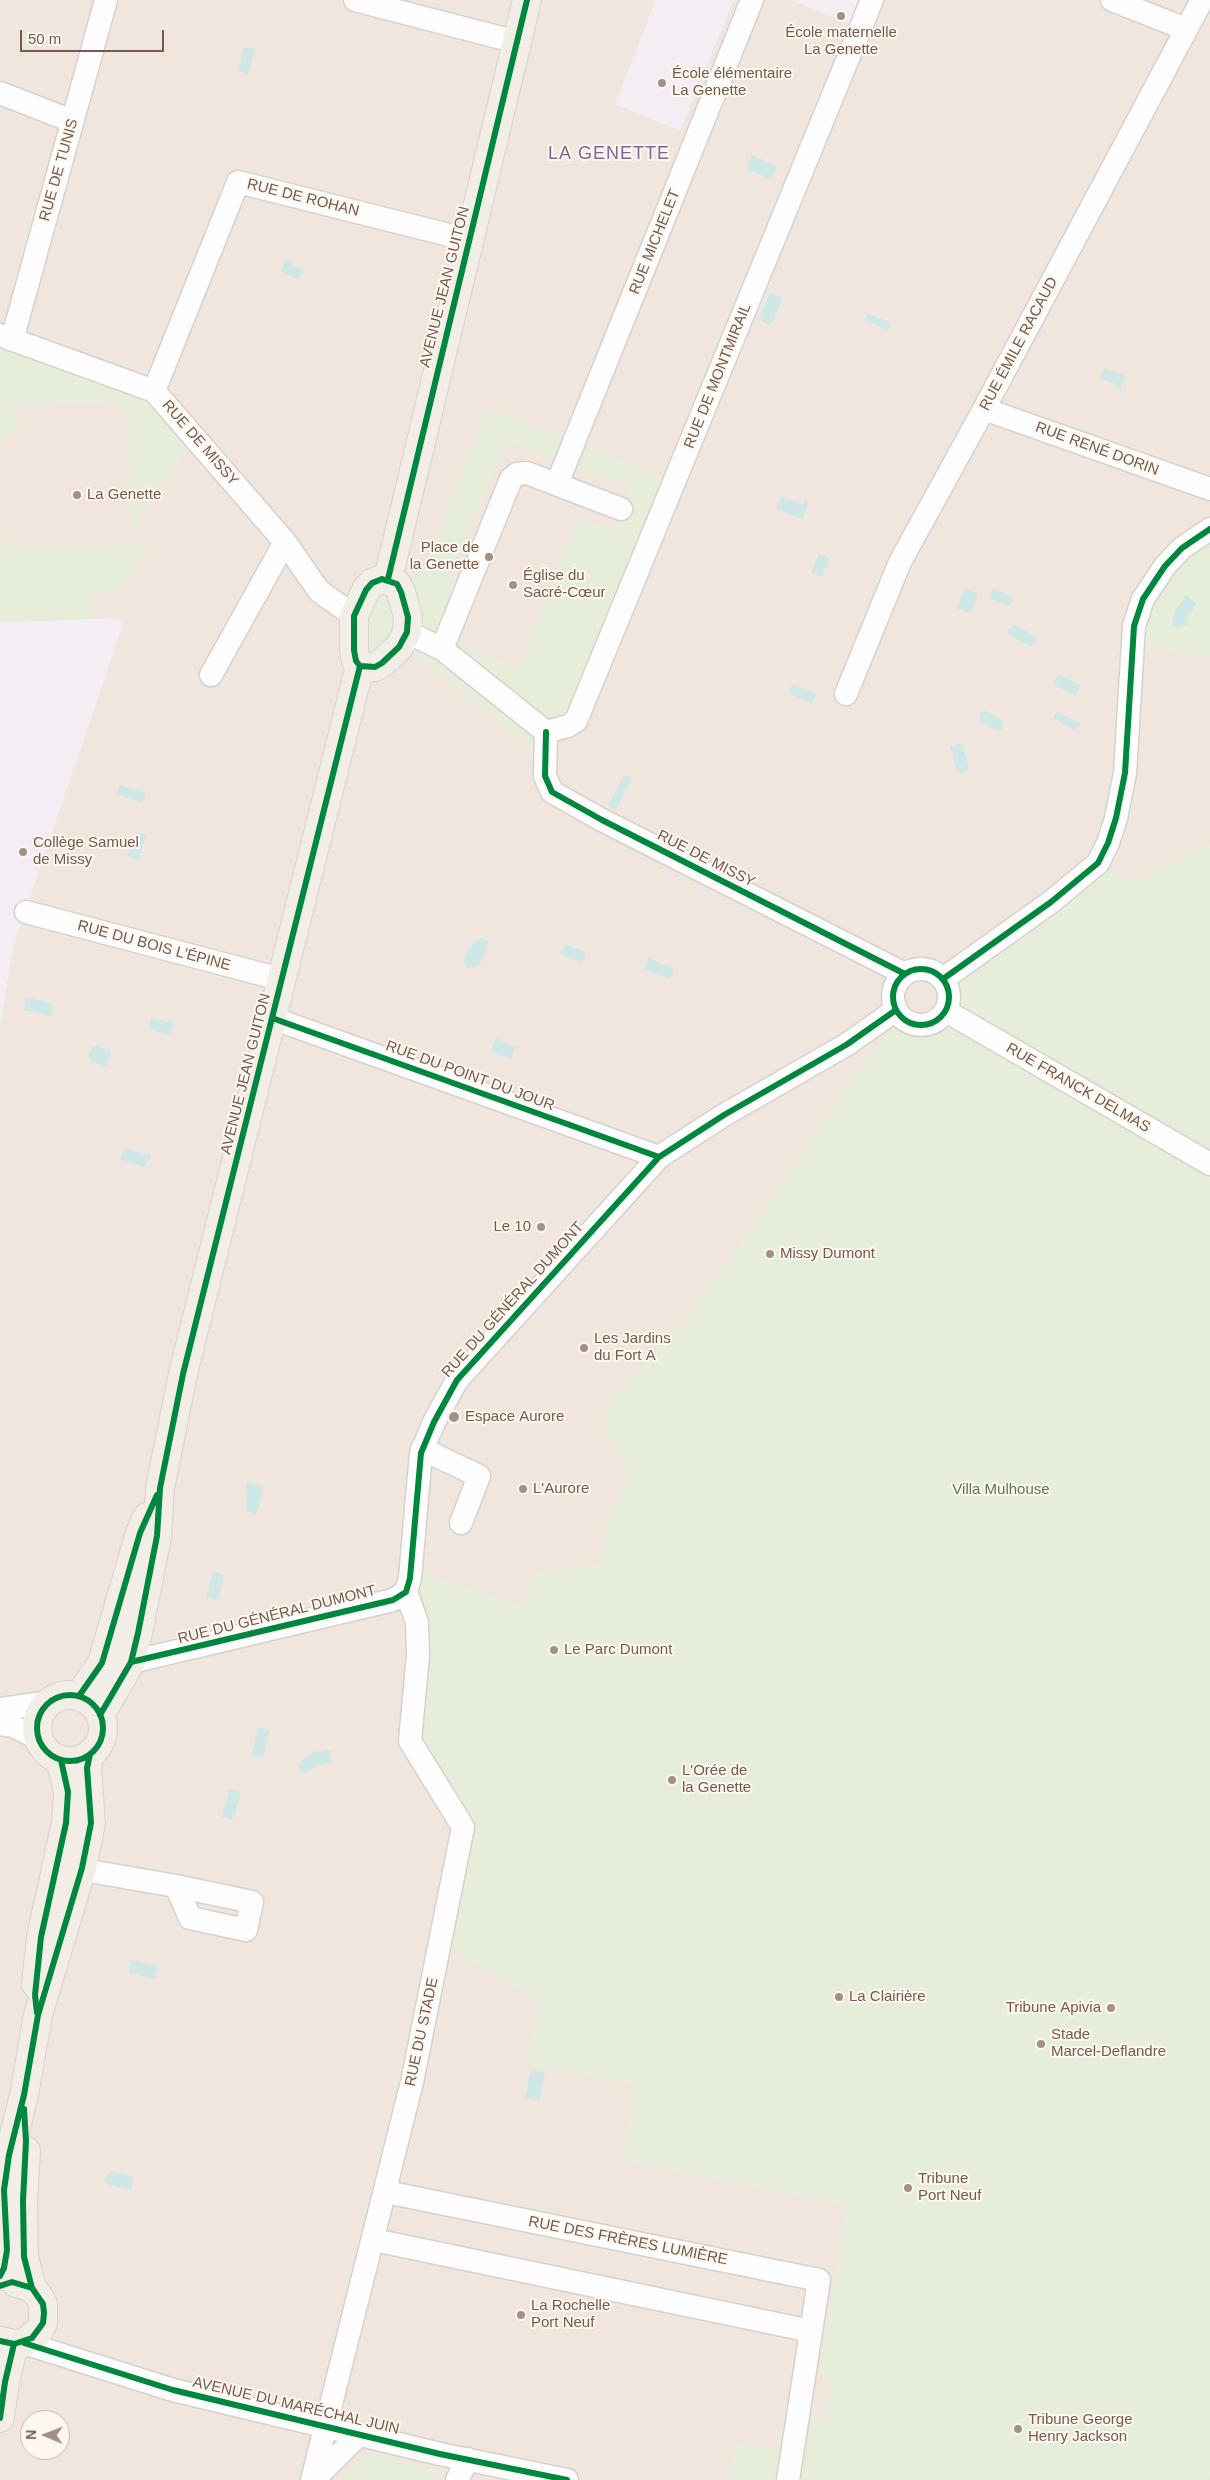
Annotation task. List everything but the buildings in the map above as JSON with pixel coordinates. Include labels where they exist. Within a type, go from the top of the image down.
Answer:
[{"type":"main road","name":"AVENUE JEAN GUITON","points":[[388,580],[527,0]]},
{"type":"main road","points":[[382,579],[388,580],[397,584],[402,592],[408,617],[407,632],[399,647],[382,663],[375,667],[360,666],[356,661],[354,650],[354,616],[360,601],[369,587],[382,579]]},
{"type":"main road","name":"AVENUE JEAN GUITON","points":[[100,1714],[131,1662],[157,1536],[160,1488],[183,1374],[360,666]]},
{"type":"main road","name":"AVENUE JEAN GUITON","points":[[79,1696],[102,1664],[140,1533],[160,1488]]},
{"type":"main road","points":[[0,2276],[4,2268],[7,2250],[4,2190],[9,2155],[24,2095],[38,2015],[70,1868],[91,1823],[87,1768],[90,1754],[102,1736],[100,1714],[88,1700],[79,1696],[64,1696],[50,1702],[38,1719],[37,1729],[39,1739],[52,1756],[61,1760],[76,1760],[90,1754]]},
{"type":"main road","points":[[61,1760],[68,1792],[66,1823],[70,1868]]},
{"type":"main road","points":[[0,2418],[12,2343],[39,2331],[43,2320],[43,2304],[32,2288],[24,2257],[22,2201],[26,2141],[24,2095]]},
{"type":"main road","points":[[0,2286],[12,2282],[32,2288]]},
{"type":"street","name":"RUE DE TUNIS","points":[[6,338],[72,121],[106,0]]},
{"type":"street","points":[[355,0],[517,42]]},
{"type":"street","name":"RUE MICHELET","points":[[557,484],[752,0]]},
{"type":"street","name":"RUE DE MONTMIRAIL","points":[[546,732],[568,726],[576,721],[872,0]]},
{"type":"street","points":[[1112,0],[1186,29]]},
{"type":"street","name":"RUE ÉMILE RACAUD","points":[[846,694],[900,562],[984,409],[1202,0]]},
{"type":"street","points":[[0,93],[72,121]]},
{"type":"street","name":"RUE DE ROHAN","points":[[154,392],[238,182],[469,240]]},
{"type":"street","name":"RUE DE MISSY","points":[[6,338],[154,392],[285,542],[319,591],[354,616]]},
{"type":"street","name":"RUE RENÉ DORIN","points":[[984,409],[1210,489]]},
{"type":"street","points":[[442,648],[511,479],[516,474],[527,473],[621,509]]},
{"type":"street","points":[[943,979],[1051,902],[1098,863],[1108,843],[1116,818],[1125,773],[1134,626],[1143,599],[1165,566],[1182,548],[1210,529]]},
{"type":"street","points":[[211,675],[285,542]]},
{"type":"street","points":[[407,632],[442,648],[546,732]]},
{"type":"street","name":"RUE DE MISSY","points":[[546,732],[545,776],[552,792],[602,820],[905,974]]},
{"type":"street","name":"RUE DU BOIS L'ÉPINE","points":[[26,912],[264,975],[283,977]]},
{"type":"street","points":[[913,970],[929,970],[943,979],[950,994],[946,1011],[933,1023],[920,1026],[907,1021],[896,1010],[894,1003],[895,986],[905,974],[913,970]]},
{"type":"street","name":"RUE DU GÉNÉRAL DUMONT","points":[[131,1662],[393,1600],[406,1592],[410,1578],[422,1449],[449,1392],[458,1380],[659,1158],[724,1115],[846,1046],[896,1010]]},
{"type":"street","name":"RUE FRANCK DELMAS","points":[[946,1011],[1210,1164]]},
{"type":"street","name":"RUE DU POINT DU JOUR","points":[[272,1018],[659,1158]]},
{"type":"street","points":[[422,1449],[479,1476],[461,1523]]},
{"type":"street","name":"RUE DU STADE","points":[[313,2480],[412,2082],[463,1827],[410,1741],[418,1656],[415,1615],[406,1592]]},
{"type":"street","points":[[0,1709],[50,1702]]},
{"type":"street","points":[[0,1724],[13,1726],[39,1739]]},
{"type":"street","points":[[70,1868],[176,1886]]},
{"type":"street","name":"RUE DES FRÈRES LUMIÈRE","points":[[386,2192],[819,2280],[788,2480]]},
{"type":"street","points":[[374,2240],[811,2330]]},
{"type":"street","points":[[43,2320],[70,2356]]},
{"type":"street","name":"AVENUE DU MARÉCHAL JUIN","points":[[12,2343],[70,2356],[173,2390],[468,2459],[567,2480]]},
{"type":"street","points":[[313,2480],[360,2434]]},
{"type":"street","points":[[457,2480],[468,2459]]},
{"type":"shaded area","points":[[0,0],[1210,0],[1210,2480],[0,2480]]},
{"type":"shaded area","name":"École élémentaire La Genette","points":[[656,0],[734,0],[680,131],[615,104]]},
{"type":"shaded area","name":"École maternelle La Genette","points":[[791,0],[859,0],[849,24]]},
{"type":"shaded area","points":[[247,47],[255,51],[249,74],[238,71],[243,49]]},
{"type":"shaded area","points":[[752,155],[777,166],[771,179],[746,169]]},
{"type":"shaded area","points":[[286,259],[292,261],[291,264],[303,269],[299,280],[281,272]]},
{"type":"shaded area","points":[[770,293],[783,298],[772,324],[770,323],[769,326],[759,319]]},
{"type":"shaded area","points":[[866,313],[891,323],[889,331],[864,320]]},
{"type":"shaded area","points":[[1103,368],[1125,376],[1120,390],[1115,388],[1116,384],[1100,379]]},
{"type":"shaded area","points":[[781,496],[803,504],[805,501],[809,503],[802,519],[776,509]]},
{"type":"shaded area","points":[[819,554],[830,558],[822,577],[811,573]]},
{"type":"shaded area","points":[[966,588],[978,594],[970,613],[956,608]]},
{"type":"shaded area","points":[[993,588],[1013,596],[1010,606],[989,598]]},
{"type":"shaded area","points":[[1186,595],[1197,603],[1188,617],[1186,626],[1177,629],[1172,624],[1174,613]]},
{"type":"shaded area","name":"Collège Samuel de Missy","points":[[117,618],[123,625],[13,947],[0,1026],[0,622]]},
{"type":"shaded area","points":[[1014,625],[1037,637],[1031,647],[1009,635],[1008,630]]},
{"type":"shaded area","points":[[1058,674],[1081,686],[1075,696],[1053,684]]},
{"type":"shaded area","points":[[792,684],[816,694],[812,703],[788,693]]},
{"type":"shaded area","points":[[986,711],[1002,720],[1004,725],[1002,729],[996,730],[980,721],[980,712]]},
{"type":"shaded area","points":[[1057,711],[1080,724],[1075,731],[1053,718]]},
{"type":"shaded area","points":[[962,743],[969,768],[963,773],[957,772],[950,746]]},
{"type":"shaded area","points":[[624,775],[632,779],[616,810],[608,805]]},
{"type":"shaded area","points":[[120,785],[146,793],[142,803],[117,795]]},
{"type":"shaded area","points":[[136,832],[146,835],[138,860],[127,856]]},
{"type":"shaded area","points":[[482,938],[489,941],[481,963],[478,966],[467,968],[464,961],[466,951],[476,940]]},
{"type":"shaded area","points":[[565,944],[586,952],[582,962],[561,955]]},
{"type":"shaded area","points":[[648,958],[674,968],[670,979],[644,969]]},
{"type":"shaded area","points":[[26,997],[53,1004],[51,1016],[23,1010]]},
{"type":"shaded area","points":[[151,1018],[168,1022],[169,1019],[174,1021],[171,1035],[149,1030]]},
{"type":"shaded area","points":[[496,1037],[500,1041],[515,1047],[511,1059],[491,1052]]},
{"type":"shaded area","points":[[95,1046],[111,1050],[107,1066],[91,1062],[89,1052]]},
{"type":"shaded area","points":[[123,1148],[151,1155],[150,1161],[147,1160],[145,1167],[120,1160]]},
{"type":"shaded area","points":[[247,1482],[264,1486],[257,1514],[246,1511]]},
{"type":"shaded area","points":[[213,1572],[225,1575],[218,1600],[206,1597]]},
{"type":"shaded area","points":[[259,1727],[270,1730],[263,1758],[251,1755]]},
{"type":"shaded area","points":[[330,1750],[331,1762],[318,1765],[304,1774],[297,1764],[314,1752]]},
{"type":"shaded area","points":[[229,1789],[241,1792],[233,1820],[222,1817]]},
{"type":"shaded area","points":[[131,1960],[158,1966],[155,1979],[129,1973]]},
{"type":"shaded area","points":[[531,2070],[545,2073],[539,2101],[525,2098]]},
{"type":"shaded area","points":[[110,2171],[134,2177],[131,2190],[107,2184],[105,2179]]},
{"type":"green space","points":[[0,335],[146,387],[195,436],[136,527],[129,526],[132,510],[129,424],[118,402],[9,405],[19,428],[10,432],[0,443]]},
{"type":"green space","points":[[488,409],[664,478],[576,721],[549,719],[456,651],[456,643],[519,669],[579,518],[614,531],[631,486],[506,440],[448,581],[467,587],[442,648],[546,732],[545,757],[411,652],[421,622],[408,571],[422,574]]},
{"type":"green space","points":[[0,536],[12,547],[150,546],[120,588],[110,592],[90,592],[89,619],[0,622]]},
{"type":"green space","points":[[1210,540],[1210,656],[1136,646],[1151,598],[1191,553]]},
{"type":"green space","points":[[372,583],[405,603],[382,663],[354,650]]},
{"type":"green space","name":"Villa Mulhouse","points":[[1210,845],[1210,2472],[1208,2480],[800,2480],[810,2418],[827,2420],[829,2411],[825,2410],[828,2391],[832,2392],[833,2388],[827,2375],[819,2374],[847,2205],[623,2160],[635,2084],[528,2065],[538,2001],[440,1942],[463,1827],[410,1741],[411,1570],[521,1606],[538,1572],[602,1564],[604,1535],[628,1476],[625,1462],[606,1434],[606,1413],[611,1400],[696,1308],[899,1015],[907,1021],[920,1025],[938,1020],[949,1003],[947,986],[1098,863],[1121,879],[1140,880]]},
{"type":"green space","points":[[736,2444],[781,2450],[776,2480],[728,2480]]},
{"type":"green space","points":[[371,2453],[439,2472],[439,2480],[340,2480]]},
{"type":"cycle path","points":[[388,579],[527,0]]},
{"type":"cycle path","points":[[943,979],[1051,902],[1098,863],[1108,843],[1116,818],[1125,773],[1134,626],[1143,599],[1165,566],[1182,548],[1210,529]]},
{"type":"cycle path","points":[[382,579],[397,584],[401,592],[408,617],[407,632],[399,647],[382,663],[375,667],[360,666],[356,661],[354,650],[354,616],[366,590],[372,583],[382,579]]},
{"type":"cycle path","points":[[100,1715],[131,1662],[157,1536],[160,1488],[183,1374],[360,666]]},
{"type":"cycle path","points":[[546,732],[545,776],[552,792],[602,820],[905,974]]},
{"type":"cycle path","points":[[916,969],[926,969],[941,977],[947,986],[949,997],[947,1008],[941,1017],[926,1025],[916,1025],[905,1020],[898,1013],[893,1002],[893,992],[898,981],[905,974],[916,969]]},
{"type":"cycle path","points":[[131,1662],[393,1600],[406,1592],[410,1578],[421,1453],[434,1422],[457,1380],[659,1157],[724,1115],[846,1045],[896,1010]]},
{"type":"cycle path","points":[[272,1018],[659,1157]]},
{"type":"cycle path","points":[[79,1696],[102,1663],[140,1533],[157,1495]]},
{"type":"cycle path","points":[[70,1695],[83,1698],[93,1705],[100,1715],[103,1728],[100,1741],[93,1751],[83,1758],[70,1761],[57,1758],[47,1751],[40,1741],[37,1728],[40,1715],[47,1705],[57,1698],[70,1695]]},
{"type":"cycle path","points":[[0,2276],[4,2268],[7,2250],[4,2190],[9,2155],[24,2095],[38,2015],[82,1868],[91,1823],[87,1768],[90,1754]]},
{"type":"cycle path","points":[[37,2013],[35,1995],[41,1937],[66,1823],[68,1792],[61,1760]]},
{"type":"cycle path","points":[[24,2109],[26,2141],[23,2201],[24,2257],[32,2288]]},
{"type":"cycle path","points":[[0,2286],[12,2282],[32,2288],[43,2304],[44,2313],[43,2323],[32,2338],[14,2344],[0,2341]]},
{"type":"cycle path","points":[[24,2343],[173,2390],[440,2454],[567,2480]]},
{"type":"cycle path","points":[[0,2418],[5,2382],[14,2344]]},
{"type":"place","name":"École maternelle La Genette","points":[[841,16]]},
{"type":"place","name":"École élémentaire La Genette","points":[[662,83]]},
{"type":"place","name":"La Genette","points":[[77,495]]},
{"type":"place","name":"Place de la Genette","points":[[489,557]]},
{"type":"place","name":"Église du Sacré-Cœur","points":[[513,585]]},
{"type":"place","name":"Collège Samuel de Missy","points":[[23,852]]},
{"type":"place","name":"Le 10","points":[[541,1227]]},
{"type":"place","name":"Missy Dumont","points":[[770,1254]]},
{"type":"place","name":"Les Jardins du Fort A","points":[[584,1348]]},
{"type":"place","name":"Espace Aurore","points":[[454,1417]]},
{"type":"place","name":"L'Aurore","points":[[523,1489]]},
{"type":"place","name":"Le Parc Dumont","points":[[554,1650]]},
{"type":"place","name":"L'Orée de la Genette","points":[[672,1780]]},
{"type":"place","name":"La Clairière","points":[[839,1997]]},
{"type":"place","name":"Tribune Apivia","points":[[1111,2008]]},
{"type":"place","name":"Stade Marcel-Deflandre","points":[[1041,2044]]},
{"type":"place","name":"Tribune Port Neuf","points":[[908,2188]]},
{"type":"place","name":"La Rochelle Port Neuf","points":[[521,2315]]},
{"type":"place","name":"Tribune George Henry Jackson","points":[[1018,2429]]},
{"type":"district","name":"LA GENETTE","points":[[609,154]]}]
